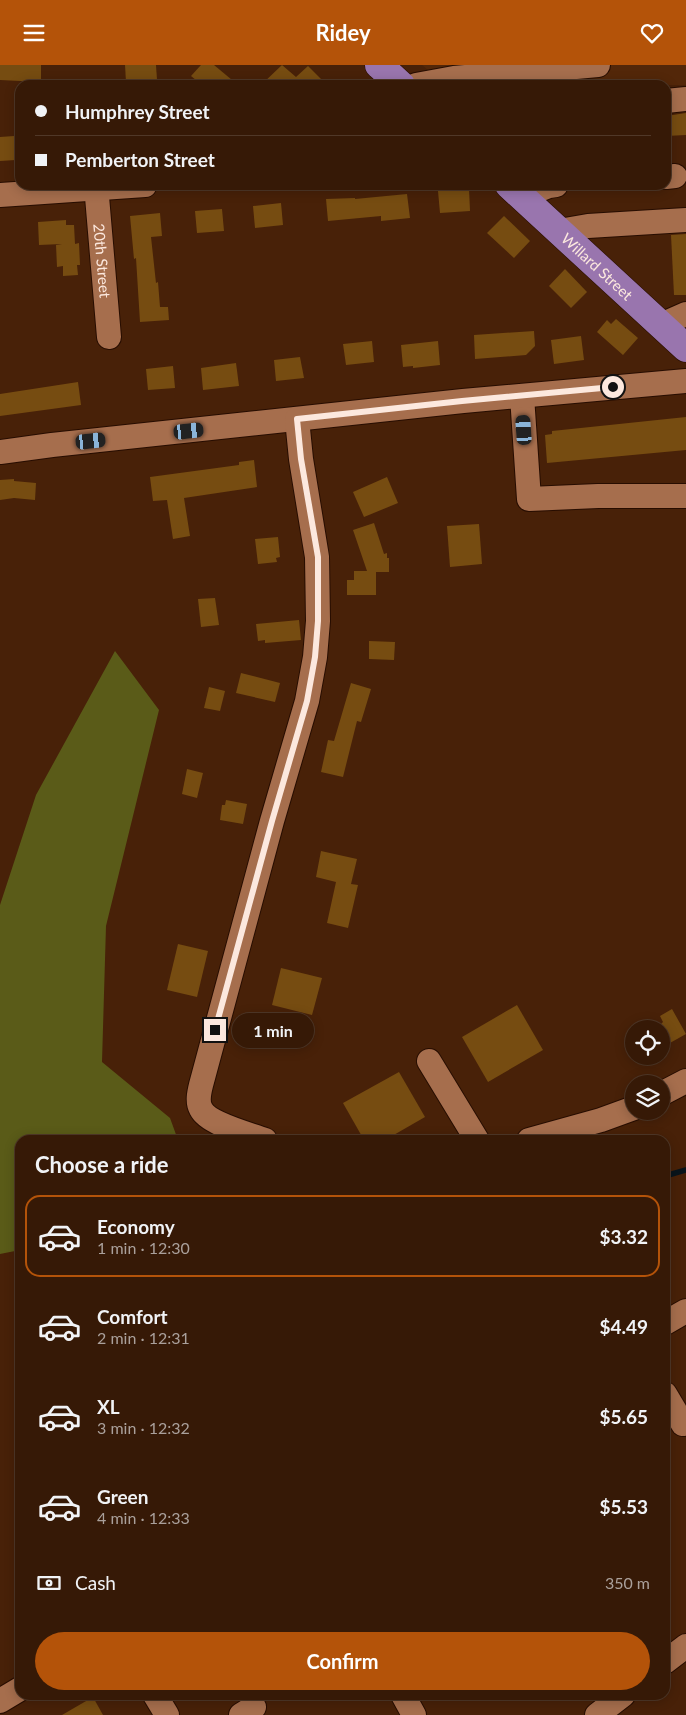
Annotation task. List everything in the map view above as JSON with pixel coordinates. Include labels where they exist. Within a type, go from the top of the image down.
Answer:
[{"type":"main road","points":[[380,65],[396,80]]},
{"type":"main road","name":"Willard Street","points":[[515,191],[686,348]]},
{"type":"street","points":[[443,80],[598,65]]},
{"type":"street","points":[[671,100],[686,99]]},
{"type":"street","points":[[0,195],[60,190]]},
{"type":"street","name":"20th Street","points":[[96,190],[109,337]]},
{"type":"street","points":[[559,231],[588,226],[686,220]]},
{"type":"street","points":[[661,325],[686,314]]},
{"type":"street","points":[[0,452],[297,419],[686,381]]},
{"type":"street","points":[[522,396],[529,499],[598,496],[686,496]]},
{"type":"street","points":[[252,1135],[211,1118],[201,1110],[198,1100],[272,821],[307,701],[315,657],[318,621],[318,557],[301,459],[297,419]]},
{"type":"street","points":[[430,1061],[474,1135]]},
{"type":"street","points":[[670,1089],[686,1081]]},
{"type":"street","points":[[547,1135],[625,1112]]},
{"type":"street","points":[[670,1320],[686,1311]]},
{"type":"street","points":[[670,1402],[683,1424]]},
{"type":"street","points":[[670,1658],[686,1646]]},
{"type":"street","points":[[0,1701],[15,1692]]},
{"type":"street","points":[[158,1700],[167,1715]]},
{"type":"street","points":[[406,1700],[414,1715]]},
{"type":"street","points":[[597,1715],[616,1700]]},
{"type":"shaded area","points":[[422,65],[686,65],[686,85],[671,85],[671,80],[439,80]]},
{"type":"shaded area","points":[[115,651],[159,710],[106,926],[102,1062],[170,1118],[176,1135],[15,1135],[15,1251],[0,1254],[0,905],[36,795]]},
{"type":"building","points":[[0,65],[41,65],[41,80],[0,80]]},
{"type":"building","points":[[125,65],[156,65],[157,80],[126,80]]},
{"type":"building","points":[[201,65],[214,65],[232,80],[196,80],[191,76]]},
{"type":"building","points":[[282,65],[296,77],[308,66],[322,80],[266,80]]},
{"type":"building","points":[[686,113],[686,135],[671,136],[671,115]]},
{"type":"building","points":[[14,136],[15,160],[0,161],[0,137]]},
{"type":"building","points":[[469,190],[470,211],[440,213],[438,191]]},
{"type":"building","points":[[407,194],[410,218],[381,221],[381,216],[328,221],[326,199],[355,199]]},
{"type":"building","points":[[281,203],[283,225],[255,228],[253,206]]},
{"type":"building","points":[[222,209],[224,231],[197,233],[195,211]]},
{"type":"building","points":[[160,213],[162,236],[151,237],[160,307],[168,307],[169,320],[140,322],[136,258],[134,259],[130,216]]},
{"type":"building","points":[[504,216],[530,241],[514,258],[487,233]]},
{"type":"building","points":[[66,220],[66,225],[74,225],[75,244],[79,243],[80,265],[77,265],[78,275],[63,276],[63,266],[57,267],[56,245],[62,244],[39,245],[38,222]]},
{"type":"building","points":[[686,234],[686,295],[674,295],[671,235]]},
{"type":"building","points":[[565,269],[587,292],[571,308],[549,286]]},
{"type":"building","points":[[616,319],[638,338],[623,355],[597,332],[607,320],[611,324]]},
{"type":"building","points":[[534,331],[535,346],[526,355],[475,359],[474,335]]},
{"type":"building","points":[[581,336],[584,360],[554,364],[551,340]]},
{"type":"building","points":[[372,341],[374,362],[346,365],[343,344]]},
{"type":"building","points":[[438,341],[440,365],[413,368],[413,366],[403,367],[401,345]]},
{"type":"building","points":[[300,357],[304,378],[276,381],[274,360]]},
{"type":"building","points":[[236,363],[239,386],[203,390],[201,368]]},
{"type":"building","points":[[173,366],[175,388],[148,390],[146,369]]},
{"type":"building","points":[[78,382],[81,405],[0,416],[0,394]]},
{"type":"building","points":[[686,417],[686,450],[547,463],[545,435],[552,434],[552,431]]},
{"type":"building","points":[[254,460],[257,487],[184,498],[190,536],[173,539],[167,500],[153,501],[150,477],[239,465],[239,462]]},
{"type":"building","points":[[387,477],[398,503],[364,517],[353,492]]},
{"type":"building","points":[[14,479],[14,481],[36,483],[35,500],[14,498],[0,500],[0,480]]},
{"type":"building","points":[[374,523],[384,554],[387,553],[387,558],[389,558],[389,572],[376,572],[376,595],[347,595],[347,580],[354,580],[354,571],[367,571],[353,530]]},
{"type":"building","points":[[479,524],[482,564],[450,567],[447,526]]},
{"type":"building","points":[[278,537],[280,557],[276,558],[277,562],[258,564],[255,539]]},
{"type":"building","points":[[215,598],[219,625],[201,627],[198,599]]},
{"type":"building","points":[[299,620],[301,640],[265,643],[265,640],[258,641],[256,624]]},
{"type":"building","points":[[369,641],[395,642],[394,660],[369,659]]},
{"type":"building","points":[[241,673],[280,683],[275,702],[236,693]]},
{"type":"building","points":[[351,683],[371,689],[361,722],[357,721],[343,777],[321,772],[328,740],[334,741]]},
{"type":"building","points":[[209,687],[225,691],[220,711],[204,708]]},
{"type":"building","points":[[187,769],[203,773],[197,798],[182,794]]},
{"type":"building","points":[[226,800],[247,804],[243,824],[220,820],[222,805],[225,805]]},
{"type":"building","points":[[321,851],[357,859],[351,884],[358,885],[348,928],[327,923],[336,882],[316,877]]},
{"type":"building","points":[[178,944],[208,951],[197,997],[167,990]]},
{"type":"building","points":[[281,968],[322,978],[312,1015],[272,1005]]},
{"type":"building","points":[[517,1005],[543,1050],[488,1082],[462,1037]]},
{"type":"building","points":[[672,1009],[686,1034],[670,1043],[670,1020],[662,1020],[660,1016]]},
{"type":"building","points":[[399,1072],[425,1117],[394,1135],[361,1135],[343,1103]]},
{"type":"building","points":[[88,1700],[95,1700],[103,1715],[62,1715]]},
{"type":"waterway","points":[[670,1175],[686,1170]]},
{"type":"route","points":[[215,1030],[312,680],[318,621],[318,557],[301,459],[297,419],[613,387]]}]
